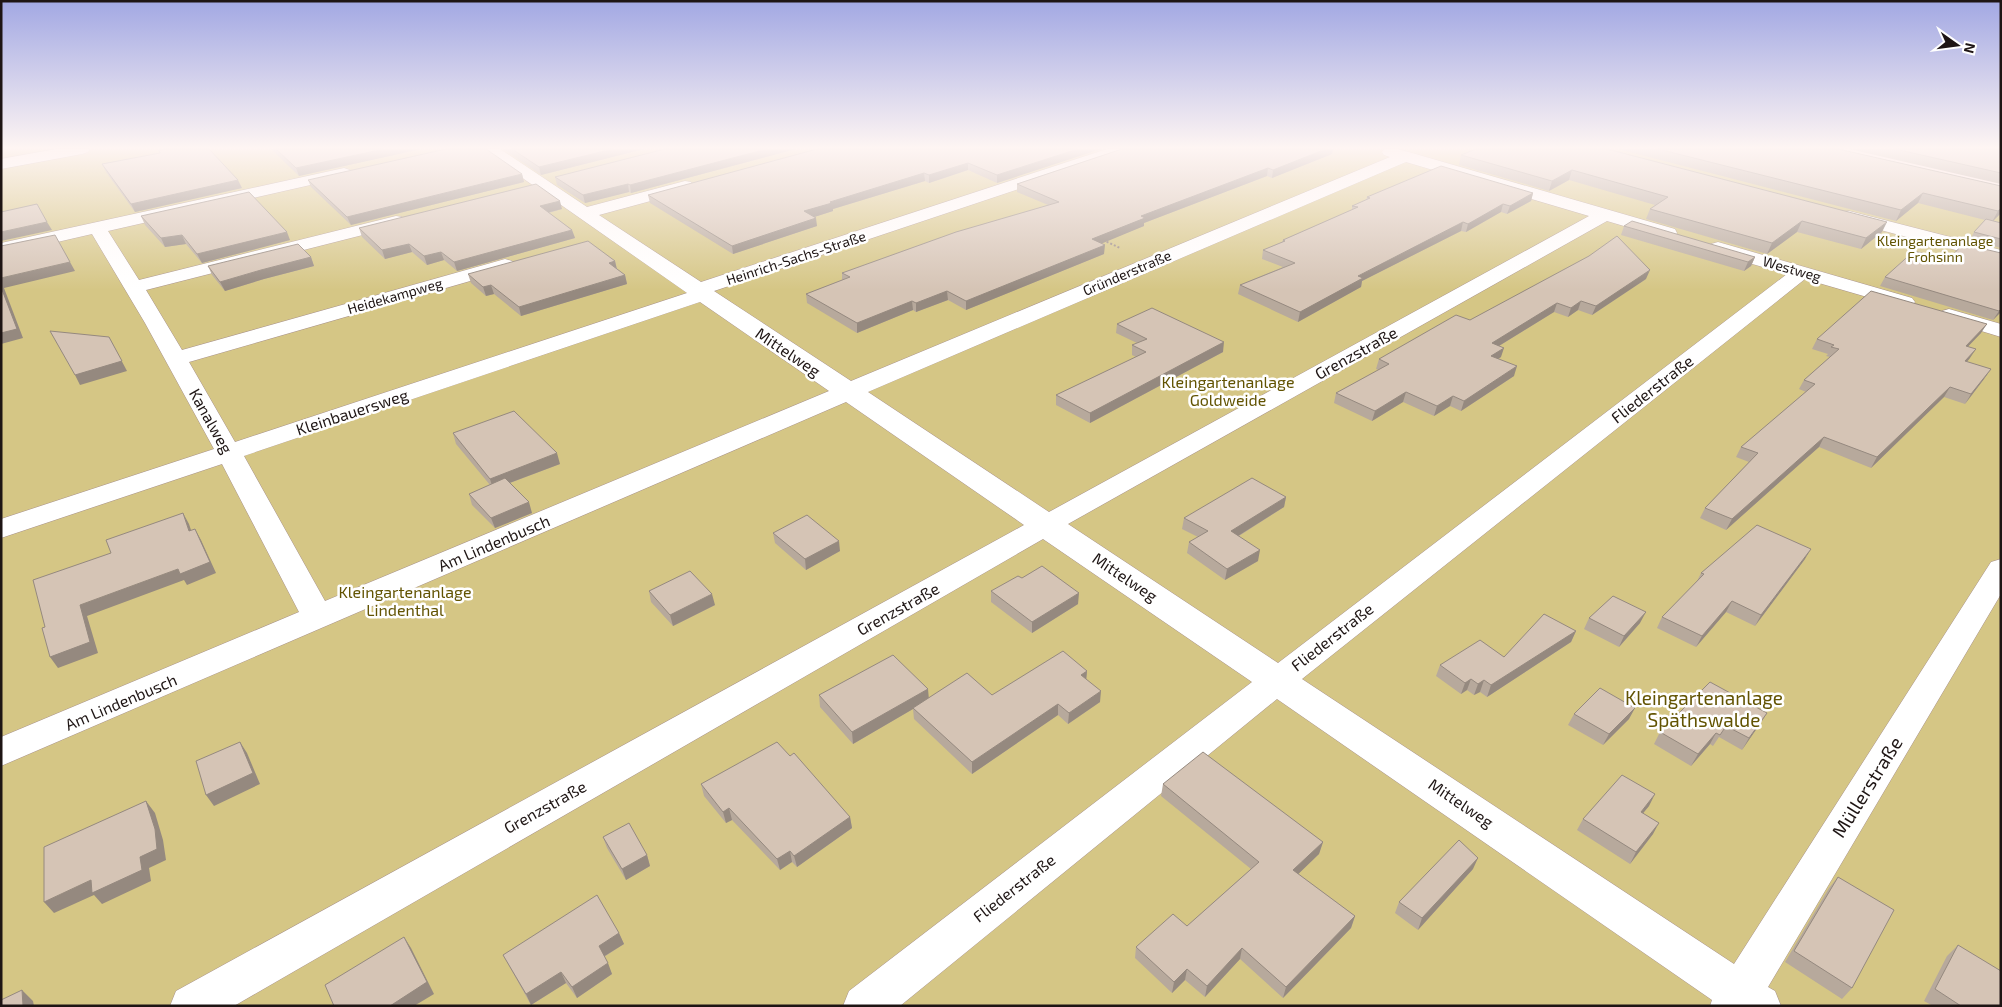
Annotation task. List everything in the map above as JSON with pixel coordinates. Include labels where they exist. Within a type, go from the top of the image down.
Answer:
[{"type":"lane","points":[[1,249],[237,196]]},
{"type":"lane","name":"Mittelweg","points":[[558,196],[848,393],[1048,524],[1278,680],[1744,1001]]},
{"type":"lane","points":[[585,213],[648,196]]},
{"type":"lane","name":"Heinrich-Sachs-Straße","points":[[700,292],[984,196]]},
{"type":"lane","name":"Gründerstraße","points":[[848,393],[1312,196]]},
{"type":"lane","name":"Westweg","points":[[1543,196],[2001,331]]},
{"type":"lane","points":[[1830,211],[2001,256]]},
{"type":"lane","name":"Grenzstraße","points":[[192,1006],[1048,524],[1604,214]]},
{"type":"lane","points":[[135,287],[410,218]]},
{"type":"lane","name":"Kanalweg","points":[[97,227],[135,287],[176,359],[318,618]]},
{"type":"lane","points":[[586,242],[615,234]]},
{"type":"lane","name":"Heidekampweg","points":[[176,359],[520,261]]},
{"type":"lane","name":"Fliederstraße","points":[[865,1006],[1278,680],[1802,272]]},
{"type":"lane","name":"Kleinbauersweg","points":[[1,529],[700,292]]},
{"type":"lane","name":"Am Lindenbusch","points":[[1,752],[848,393]]},
{"type":"lane","name":"Müllerstraße","points":[[1744,1001],[2001,569]]},
{"type":"green space","points":[[1,196],[2001,197],[2001,1006],[1,1006]]},
{"type":"building","points":[[125,196],[167,196],[131,204]]},
{"type":"building","points":[[231,196],[253,196],[287,232],[197,254],[182,235],[161,238],[141,216]]},
{"type":"building","points":[[325,196],[432,196],[347,217]]},
{"type":"building","points":[[488,196],[553,196],[560,201],[540,206],[572,230],[454,262],[441,252],[424,256],[409,244],[382,250],[359,228]]},
{"type":"building","points":[[650,196],[849,196],[804,211],[816,218],[732,246]]},
{"type":"building","points":[[1045,196],[1194,196],[1141,216],[1145,218],[1092,239],[1105,245],[966,301],[947,291],[916,303],[912,301],[857,323],[806,294],[850,277],[842,273],[956,232],[1059,202]]},
{"type":"building","points":[[1528,196],[1510,206],[1503,204],[1468,224],[1463,222],[1358,276],[1363,278],[1300,312],[1240,285],[1295,263],[1263,250],[1358,207],[1352,206],[1370,198],[1367,197]]},
{"type":"building","points":[[1664,196],[1787,196],[1887,222],[1866,238],[1802,221],[1772,243],[1650,209],[1668,197]]},
{"type":"building","points":[[1845,196],[1919,196],[1901,210]]},
{"type":"building","points":[[1935,196],[2001,196],[2001,208],[1998,211]]},
{"type":"building","points":[[37,204],[47,222],[1,232],[1,212]]},
{"type":"building","points":[[1986,219],[2001,223],[2001,239],[1974,232]]},
{"type":"building","points":[[1632,221],[1755,257],[1748,262],[1624,226]]},
{"type":"building","points":[[55,235],[70,262],[1,278],[1,246]]},
{"type":"building","points":[[1617,236],[1650,270],[1596,306],[1581,301],[1571,308],[1557,303],[1492,343],[1504,348],[1491,356],[1517,366],[1464,401],[1453,396],[1437,406],[1406,392],[1375,411],[1336,393],[1389,364],[1379,359],[1456,315],[1470,320],[1589,256]]},
{"type":"building","points":[[588,241],[615,261],[609,263],[625,275],[519,307],[491,285],[483,287],[468,274]]},
{"type":"building","points":[[298,244],[311,257],[220,282],[208,266]]},
{"type":"building","points":[[1963,244],[2001,253],[2001,309],[1999,311],[1885,277],[1914,251],[1948,260]]},
{"type":"building","points":[[1,287],[17,329],[1,333]]},
{"type":"building","points":[[1871,291],[1987,324],[1966,346],[1976,349],[1965,361],[1991,369],[1971,394],[1950,387],[1877,457],[1824,437],[1732,519],[1705,508],[1758,453],[1741,447],[1815,384],[1804,380],[1839,349],[1831,347],[1834,345],[1817,339]]},
{"type":"building","points":[[1152,308],[1224,342],[1090,413],[1056,395],[1146,352],[1132,345],[1147,339],[1117,324]]},
{"type":"building","points":[[50,331],[109,337],[122,361],[75,375]]},
{"type":"building","points":[[514,411],[557,453],[490,479],[453,433]]},
{"type":"building","points":[[505,478],[529,502],[491,518],[469,494]]},
{"type":"building","points":[[1252,478],[1286,497],[1231,531],[1260,550],[1227,569],[1189,542],[1208,531],[1184,518]]},
{"type":"building","points":[[183,513],[189,531],[195,529],[210,562],[180,574],[178,569],[80,605],[90,642],[50,657],[42,628],[45,627],[33,580],[111,553],[106,540]]},
{"type":"building","points":[[807,515],[839,541],[805,559],[773,533]]},
{"type":"building","points":[[1757,525],[1811,549],[1761,615],[1732,601],[1702,636],[1662,617],[1704,574],[1701,573]]},
{"type":"building","points":[[1042,566],[1079,593],[1032,622],[991,591],[1018,576],[1022,578]]},
{"type":"building","points":[[690,571],[712,594],[670,615],[649,591]]},
{"type":"building","points":[[1613,596],[1646,612],[1624,636],[1589,618]]},
{"type":"building","points":[[1544,614],[1576,631],[1491,685],[1484,680],[1478,684],[1471,679],[1465,683],[1440,665],[1480,640],[1504,657]]},
{"type":"building","points":[[1063,651],[1087,671],[1081,675],[1101,691],[1069,713],[1058,704],[972,762],[913,708],[967,673],[992,695]]},
{"type":"building","points":[[893,655],[928,689],[852,732],[819,695]]},
{"type":"building","points":[[1710,682],[1767,713],[1749,738],[1726,726],[1720,735],[1716,733],[1698,754],[1660,732]]},
{"type":"building","points":[[1600,688],[1635,708],[1609,734],[1574,714]]},
{"type":"building","points":[[240,742],[253,773],[206,795],[196,761]]},
{"type":"building","points":[[777,742],[790,756],[794,753],[850,817],[794,856],[790,851],[777,859],[729,808],[723,812],[701,784]]},
{"type":"building","points":[[1203,752],[1323,842],[1293,870],[1355,916],[1286,987],[1242,948],[1207,986],[1187,969],[1174,982],[1136,947],[1173,914],[1187,926],[1259,862],[1163,784]]},
{"type":"building","points":[[1622,775],[1655,794],[1641,812],[1659,823],[1636,852],[1583,819]]},
{"type":"building","points":[[146,801],[155,829],[157,849],[140,857],[142,870],[92,893],[91,880],[44,902],[44,847]]},
{"type":"building","points":[[629,823],[647,855],[622,869],[603,837]]},
{"type":"building","points":[[1459,840],[1478,858],[1422,918],[1399,902]]},
{"type":"building","points":[[1838,877],[1894,910],[1852,988],[1794,951]]},
{"type":"building","points":[[597,895],[619,933],[599,946],[608,963],[572,987],[561,972],[526,994],[503,955]]},
{"type":"building","points":[[404,937],[427,982],[390,1006],[334,1006],[325,985]]},
{"type":"building","points":[[1958,945],[2001,971],[2001,1006],[1961,1006],[1935,989]]},
{"type":"building","points":[[22,990],[23,1006],[1,1006],[1,1000]]},
{"type":"park label","name":"Kleingartenanlage Frohsinn","points":[[1935,250]]},
{"type":"park label","name":"Kleingartenanlage Goldweide","points":[[1228,391]]},
{"type":"park label","name":"Kleingartenanlage Lindenthal","points":[[405,601]]},
{"type":"park label","name":"Kleingartenanlage Späthswalde","points":[[1704,709]]}]
